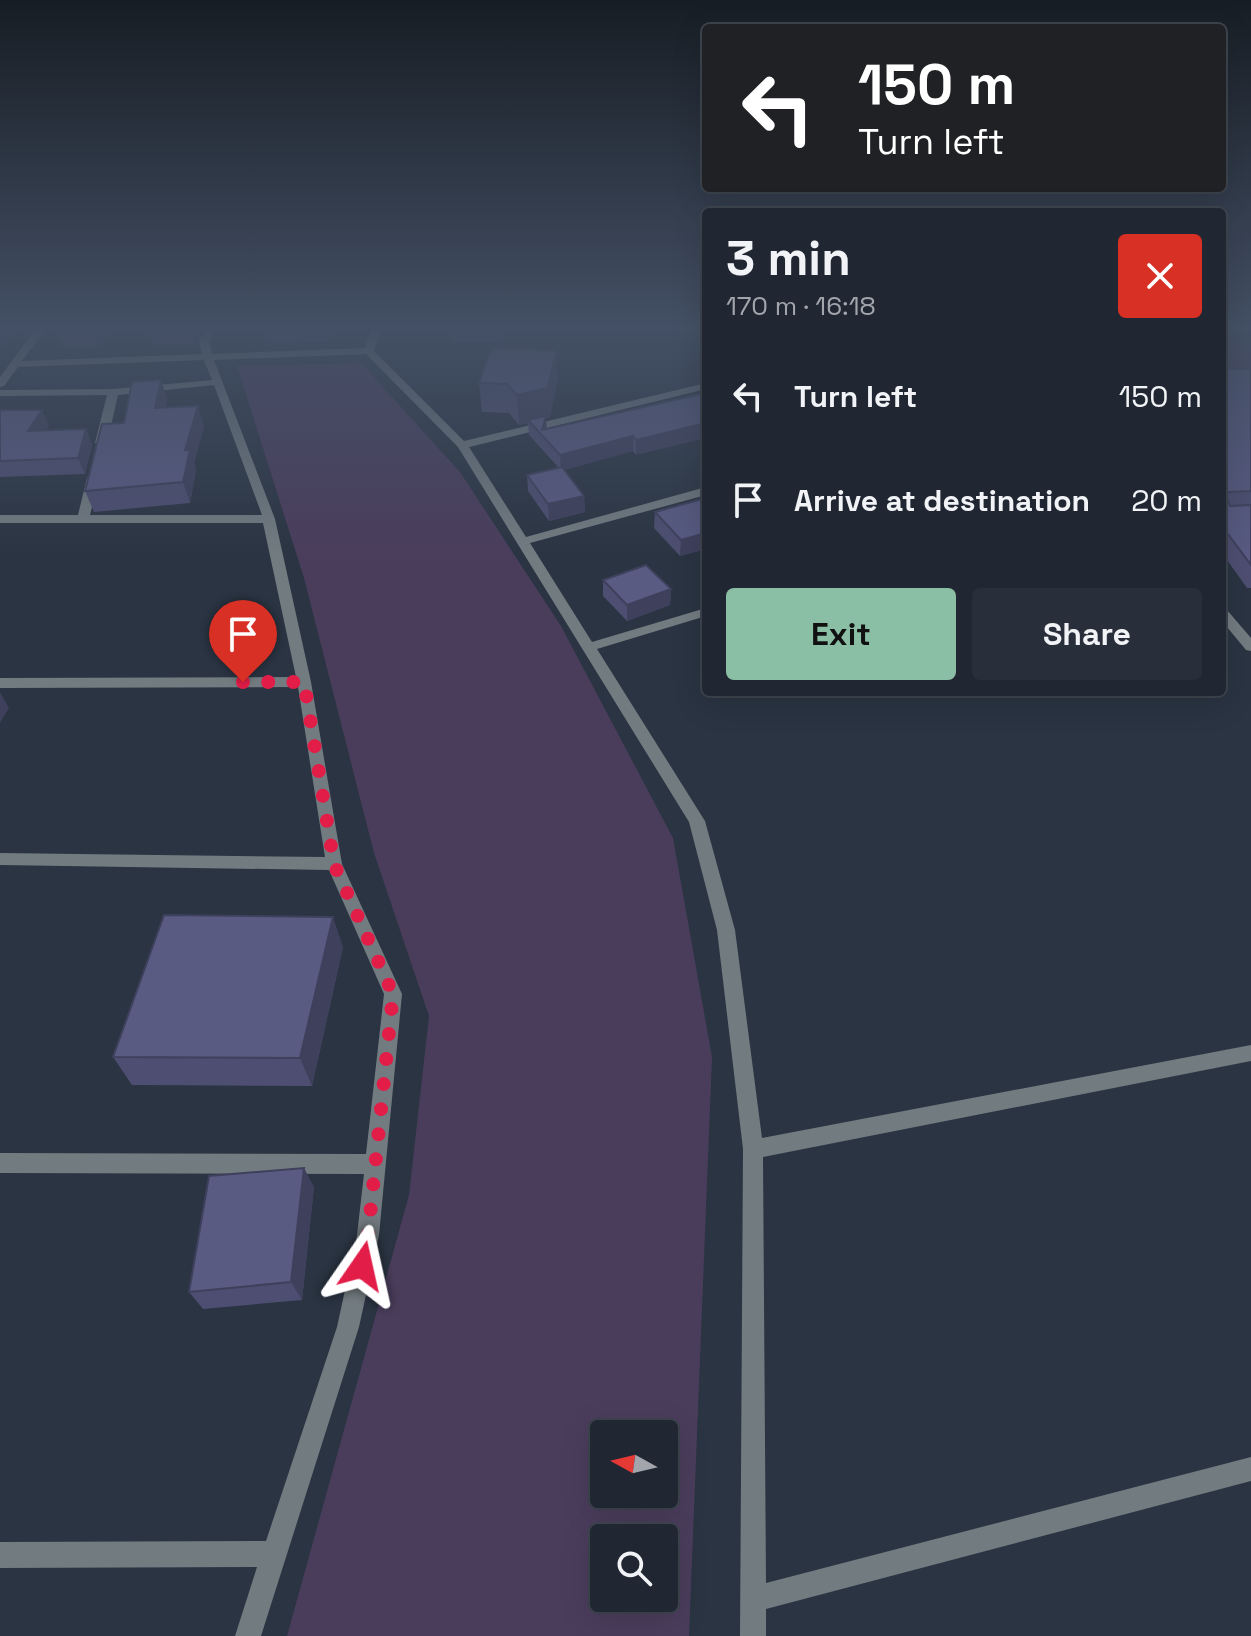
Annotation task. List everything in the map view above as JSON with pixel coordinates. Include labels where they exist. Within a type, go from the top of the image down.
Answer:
[{"type":"street","points":[[83,519],[110,403]]},
{"type":"street","points":[[226,403],[269,519],[304,682],[334,864],[393,994],[368,1235],[348,1327],[248,1636]]},
{"type":"street","points":[[421,403],[462,445],[697,821],[726,930],[753,1149],[753,1636]]},
{"type":"street","points":[[462,445],[634,403]]},
{"type":"street","points":[[521,542],[702,492]]},
{"type":"street","points":[[0,519],[269,519]]},
{"type":"street","points":[[590,647],[702,613]]},
{"type":"street","points":[[1226,618],[1251,647]]},
{"type":"street","points":[[0,683],[304,682]]},
{"type":"street","points":[[0,859],[334,864]]},
{"type":"street","points":[[753,1149],[1251,1053]]},
{"type":"street","points":[[0,1163],[375,1164]]},
{"type":"street","points":[[754,1599],[1251,1469]]},
{"type":"street","points":[[0,1555],[273,1554]]},
{"type":"shaded area","points":[[249,403],[398,403],[460,472],[561,626],[673,838],[712,1057],[689,1636],[287,1636],[409,1195],[429,1016],[374,853],[304,578]]},
{"type":"building","points":[[128,403],[156,403],[155,408],[198,406],[185,450],[190,450],[183,482],[85,491],[102,424],[124,423]]},
{"type":"building","points":[[660,403],[702,403],[702,424],[636,440],[633,436],[560,455],[528,420],[546,416],[542,430]]},
{"type":"building","points":[[1226,403],[1251,403],[1251,491],[1229,492],[1226,495]]},
{"type":"building","points":[[1,410],[42,410],[28,431],[86,429],[78,458],[0,461]]},
{"type":"building","points":[[562,467],[584,496],[548,504],[527,475]]},
{"type":"building","points":[[1226,495],[1230,506],[1251,505],[1251,565],[1226,531]]},
{"type":"building","points":[[702,499],[702,534],[681,540],[655,512]]},
{"type":"building","points":[[646,565],[671,589],[627,605],[603,580]]},
{"type":"building","points":[[164,915],[333,917],[300,1058],[113,1057]]},
{"type":"building","points":[[304,1168],[291,1282],[189,1292],[209,1176]]},
{"type":"route","points":[[243,682],[304,682],[334,864],[393,994],[368,1235],[362,1266]]}]
